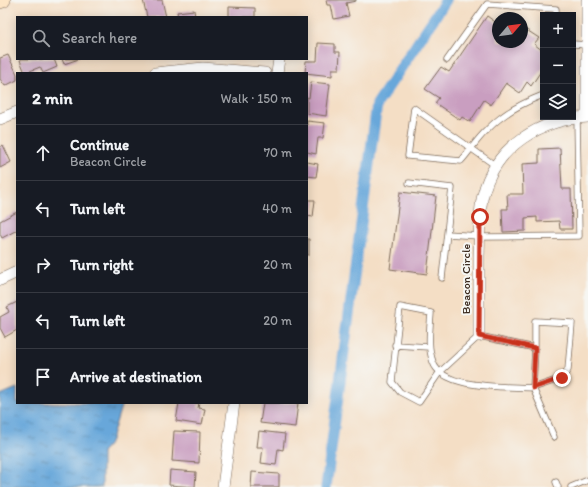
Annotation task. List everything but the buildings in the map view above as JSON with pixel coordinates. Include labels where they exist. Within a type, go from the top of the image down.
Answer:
[{"type":"street","points":[[584,118],[587,0]]},
{"type":"street","points":[[277,72],[279,60]]},
{"type":"street","points":[[165,72],[204,68],[253,72]]},
{"type":"street","points":[[0,119],[16,112]]},
{"type":"street","name":"Beacon Circle","points":[[479,336],[480,213],[484,193],[496,166],[513,146],[526,135],[555,122],[584,118]]},
{"type":"street","points":[[0,280],[16,272]]},
{"type":"street","points":[[223,487],[234,404]]},
{"type":"lane","points":[[447,60],[486,4],[556,9],[556,12]]},
{"type":"lane","points":[[576,44],[587,45]]},
{"type":"lane","points":[[496,166],[472,150],[414,108],[408,156],[461,161],[472,150],[486,130],[517,107],[540,96]]},
{"type":"lane","points":[[447,234],[479,236],[579,236],[584,118]]},
{"type":"lane","points":[[409,183],[452,188],[442,278]]},
{"type":"lane","points":[[535,348],[479,336],[439,373],[419,402],[400,392],[392,382],[400,307],[431,313],[429,347],[433,364],[439,373],[459,383],[533,388],[562,378],[568,370],[572,323],[535,321],[535,348],[533,388],[554,437]]},
{"type":"lane","points":[[395,345],[429,347]]},
{"type":"lane","points":[[571,487],[588,480]]},
{"type":"water","points":[[16,388],[16,404],[122,404],[110,443],[102,452],[102,487],[0,487],[0,395]]},
{"type":"waterway","points":[[326,487],[377,104],[446,0]]},
{"type":"route","points":[[480,217],[479,336],[535,348],[533,388],[562,378]]}]
